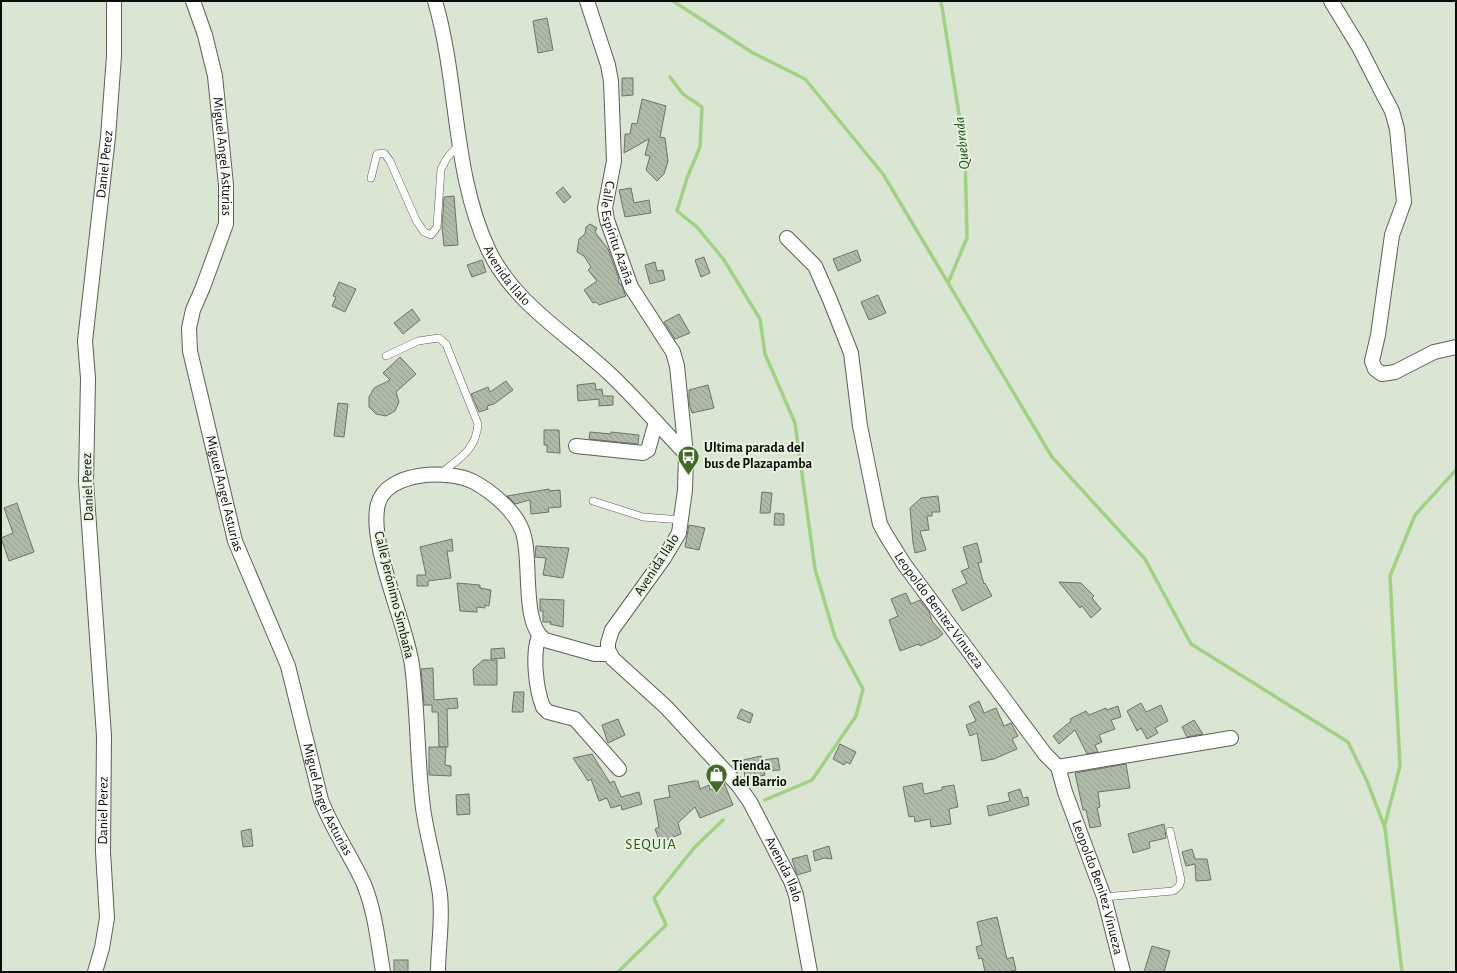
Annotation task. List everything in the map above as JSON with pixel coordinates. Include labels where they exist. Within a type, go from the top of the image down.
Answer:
[{"type":"street","name":"Daniel Perez","points":[[95,972],[102,948],[107,918],[103,852],[104,736],[86,482],[88,378],[85,341],[108,137],[114,56],[114,1]]},
{"type":"street","name":"Miguel Angel Asturias","points":[[193,1],[205,34],[215,76],[226,185],[226,224],[203,287],[195,303],[189,328],[193,370],[234,541],[288,666],[326,815],[363,882],[370,900],[384,972]]},
{"type":"street","name":"Avenida Ilalo","points":[[435,1],[446,45],[462,165],[471,201],[489,250],[496,264],[520,296],[612,376],[686,454],[682,520],[675,541],[609,637],[608,650],[610,654],[666,707],[738,785],[750,802],[791,881],[796,895],[810,972]]},
{"type":"street","name":"Calle Espíritu Azaña","points":[[587,1],[608,65],[611,81],[614,161],[605,208],[631,287],[673,352],[677,366],[686,454]]},
{"type":"street","points":[[1331,1],[1359,47],[1392,111],[1397,129],[1404,202],[1392,235],[1378,334],[1372,361],[1375,370],[1382,374],[1395,372],[1434,352],[1456,347]]},
{"type":"street","name":"Leopoldo Benitez Vinueza","points":[[787,238],[815,266],[851,353],[860,426],[880,524],[893,549],[1046,754],[1058,767],[1064,792],[1104,897],[1123,972]]},
{"type":"street","points":[[576,446],[643,453],[648,450],[656,422]]},
{"type":"street","name":"Calle Jerónimo Simbaña","points":[[438,972],[441,921],[440,896],[423,808],[412,665],[408,644],[381,550],[376,520],[378,504],[382,495],[398,481],[411,477],[439,475],[473,481],[505,505],[513,514],[523,532],[531,609],[539,636]]},
{"type":"street","points":[[610,654],[595,654],[545,640],[539,636],[535,646],[535,658],[543,707],[548,712],[575,719],[619,769]]},
{"type":"street","points":[[1058,767],[1231,738]]},
{"type":"lane","points":[[371,178],[377,154],[384,152],[390,161],[416,220],[424,232],[431,235],[437,227],[442,169],[447,158],[460,144]]},
{"type":"lane","points":[[386,356],[418,341],[439,338],[446,344],[478,424],[477,436],[470,449],[439,475]]},
{"type":"lane","points":[[593,501],[643,516],[682,520]]},
{"type":"lane","points":[[1104,897],[1173,891],[1177,889],[1181,880],[1170,831]]},
{"type":"building","points":[[547,18],[553,50],[538,53],[533,21]]},
{"type":"building","points":[[622,78],[633,78],[633,95],[622,96]]},
{"type":"building","points":[[642,99],[666,106],[660,137],[665,138],[668,161],[664,174],[657,181],[646,170],[650,156],[645,155],[649,139],[624,153],[625,134],[630,134],[632,123],[637,124]]},
{"type":"building","points":[[563,187],[571,197],[564,203],[556,193]]},
{"type":"building","points":[[631,188],[634,203],[649,200],[651,213],[625,217],[619,190]]},
{"type":"building","points":[[454,196],[458,245],[444,246],[442,227],[444,197]]},
{"type":"building","points":[[590,224],[597,228],[595,232],[608,249],[618,276],[619,284],[621,284],[626,296],[599,305],[596,302],[593,303],[584,290],[597,281],[588,270],[591,267],[584,256],[577,252],[579,239],[585,234],[586,227]]},
{"type":"building","points":[[857,250],[861,261],[838,271],[833,259]]},
{"type":"building","points":[[704,257],[710,273],[701,277],[695,260]]},
{"type":"building","points":[[482,260],[486,272],[472,277],[467,265]]},
{"type":"building","points":[[655,262],[657,271],[663,270],[665,280],[650,284],[645,265]]},
{"type":"building","points":[[339,282],[356,289],[345,312],[332,306],[336,297],[333,296]]},
{"type":"building","points":[[878,295],[886,313],[869,320],[861,302]]},
{"type":"building","points":[[412,309],[420,320],[403,334],[394,323]]},
{"type":"building","points":[[679,314],[690,333],[675,339],[664,322]]},
{"type":"building","points":[[400,357],[416,374],[396,392],[399,402],[395,411],[386,416],[376,414],[369,407],[369,397],[374,388],[390,380],[383,373]]},
{"type":"building","points":[[506,381],[513,390],[494,404],[487,406],[488,409],[479,412],[471,394],[488,387],[490,392]]},
{"type":"building","points":[[595,383],[596,390],[602,389],[603,396],[613,396],[613,405],[599,406],[599,399],[578,401],[577,385]]},
{"type":"building","points":[[708,385],[714,408],[692,413],[689,403],[689,390]]},
{"type":"building","points":[[338,403],[348,404],[344,437],[334,436]]},
{"type":"building","points":[[544,430],[559,430],[560,453],[547,452],[547,445],[544,445]]},
{"type":"building","points":[[590,432],[611,434],[611,432],[639,435],[638,444],[589,439]]},
{"type":"building","points":[[549,489],[549,491],[560,490],[561,507],[548,508],[549,512],[531,514],[530,500],[515,504],[507,496]]},
{"type":"building","points":[[762,492],[772,493],[770,513],[760,513]]},
{"type":"building","points":[[938,496],[940,512],[932,512],[932,516],[927,516],[929,530],[920,531],[926,550],[915,553],[910,508],[921,498]]},
{"type":"building","points":[[17,503],[34,552],[9,561],[1,538],[13,533],[4,508]]},
{"type":"building","points":[[775,513],[784,514],[784,525],[774,525]]},
{"type":"building","points":[[689,525],[705,528],[699,550],[685,547]]},
{"type":"building","points":[[452,539],[453,551],[447,551],[451,578],[428,581],[428,586],[417,586],[417,575],[426,575],[420,547]]},
{"type":"building","points":[[977,543],[982,562],[978,563],[984,584],[985,583],[992,596],[962,611],[952,590],[967,583],[961,571],[969,568],[963,547]]},
{"type":"building","points":[[536,546],[569,548],[563,578],[543,575],[546,558],[535,557]]},
{"type":"building","points":[[1059,582],[1081,583],[1094,596],[1092,598],[1101,609],[1091,618],[1082,606],[1080,608]]},
{"type":"building","points":[[457,583],[480,585],[480,588],[491,590],[489,606],[485,605],[485,608],[477,607],[477,612],[460,611]]},
{"type":"building","points":[[906,593],[911,604],[920,600],[929,612],[932,621],[943,634],[938,638],[920,646],[919,644],[900,651],[889,620],[898,616],[891,599]]},
{"type":"building","points":[[540,599],[564,600],[563,627],[550,624],[551,622],[543,622],[543,611],[540,611]]},
{"type":"building","points":[[504,648],[505,658],[491,659],[491,649]]},
{"type":"building","points":[[483,660],[497,660],[497,685],[474,685],[473,669]]},
{"type":"building","points":[[433,668],[434,700],[457,698],[458,708],[447,709],[448,747],[439,747],[438,712],[432,712],[432,705],[424,705],[421,669]]},
{"type":"building","points":[[514,692],[524,692],[523,712],[512,712]]},
{"type":"building","points":[[979,701],[984,713],[996,708],[1004,726],[1011,723],[1018,736],[1012,739],[1017,749],[994,759],[982,761],[977,733],[970,736],[966,725],[976,721],[969,706]]},
{"type":"building","points":[[1141,703],[1146,712],[1161,705],[1168,721],[1155,728],[1158,733],[1147,739],[1141,728],[1137,731],[1127,711]]},
{"type":"building","points":[[1118,706],[1121,717],[1111,720],[1115,729],[1099,735],[1102,742],[1095,745],[1098,752],[1087,754],[1075,730],[1059,744],[1053,736],[1071,721],[1070,719],[1086,711],[1089,715],[1106,708],[1107,710]]},
{"type":"building","points":[[741,709],[753,714],[750,723],[737,718]]},
{"type":"building","points":[[618,719],[625,735],[608,743],[602,725]]},
{"type":"building","points":[[1194,720],[1203,734],[1187,737],[1182,727]]},
{"type":"building","points":[[840,744],[856,752],[850,764],[846,762],[844,765],[833,759]]},
{"type":"building","points":[[429,747],[446,747],[445,765],[451,766],[451,776],[429,775]]},
{"type":"building","points":[[592,754],[610,783],[614,781],[621,797],[639,792],[642,804],[622,810],[621,805],[611,808],[607,798],[599,801],[591,779],[588,781],[573,758]]},
{"type":"building","points":[[761,756],[762,760],[778,758],[780,770],[764,771],[765,775],[745,779],[743,760]]},
{"type":"building","points":[[1126,764],[1130,788],[1098,792],[1100,807],[1097,808],[1101,826],[1090,828],[1086,810],[1083,810],[1075,773]]},
{"type":"building","points":[[698,781],[700,789],[709,785],[710,790],[724,783],[733,805],[700,818],[695,807],[678,823],[681,834],[660,842],[655,829],[659,827],[654,800],[670,797],[668,786]]},
{"type":"building","points":[[922,783],[924,794],[942,790],[942,787],[954,785],[958,807],[949,809],[951,824],[931,827],[930,819],[915,822],[914,816],[909,817],[903,787]]},
{"type":"building","points":[[1020,789],[1023,798],[1028,797],[1029,805],[989,816],[987,806],[1010,801],[1008,793]]},
{"type":"building","points":[[469,794],[470,814],[457,815],[456,795]]},
{"type":"building","points":[[1164,824],[1166,838],[1149,842],[1150,848],[1133,853],[1128,834]]},
{"type":"building","points":[[251,829],[253,846],[243,847],[241,831]]},
{"type":"building","points":[[829,846],[832,859],[824,858],[815,861],[813,851]]},
{"type":"building","points":[[1192,849],[1195,859],[1207,859],[1211,880],[1196,881],[1195,864],[1186,866],[1182,852]]},
{"type":"building","points":[[807,855],[811,871],[797,875],[792,859]]},
{"type":"building","points":[[997,917],[1007,959],[1013,957],[1016,970],[1007,972],[985,972],[982,958],[979,959],[976,947],[982,945],[977,922]]},
{"type":"building","points":[[1152,946],[1170,951],[1164,972],[1144,972]]},
{"type":"building","points":[[394,960],[408,960],[408,972],[394,972]]},
{"type":"waterway","points":[[673,1],[753,53],[805,79],[883,174],[1052,457],[1145,559],[1191,644],[1348,742],[1367,781],[1385,828],[1402,972]]},
{"type":"waterway","name":"Quebrada","points":[[941,1],[965,152],[967,238],[948,283]]},
{"type":"waterway","points":[[670,77],[683,94],[702,107],[700,147],[687,178],[677,211],[697,227],[724,260],[760,319],[765,354],[795,423],[815,569],[835,637],[863,689],[856,716],[812,780],[765,800]]},
{"type":"waterway","points":[[1385,824],[1400,766],[1390,576],[1415,515],[1456,470]]},
{"type":"waterway","points":[[618,972],[666,925],[654,898],[694,848],[723,820]]},
{"type":"place","name":"Ultima parada del bus de Plazapamba","points":[[689,476]]},
{"type":"place","name":"Tienda del Barrio","points":[[717,794]]},
{"type":"district","name":"SEQUIA","points":[[651,844]]}]
